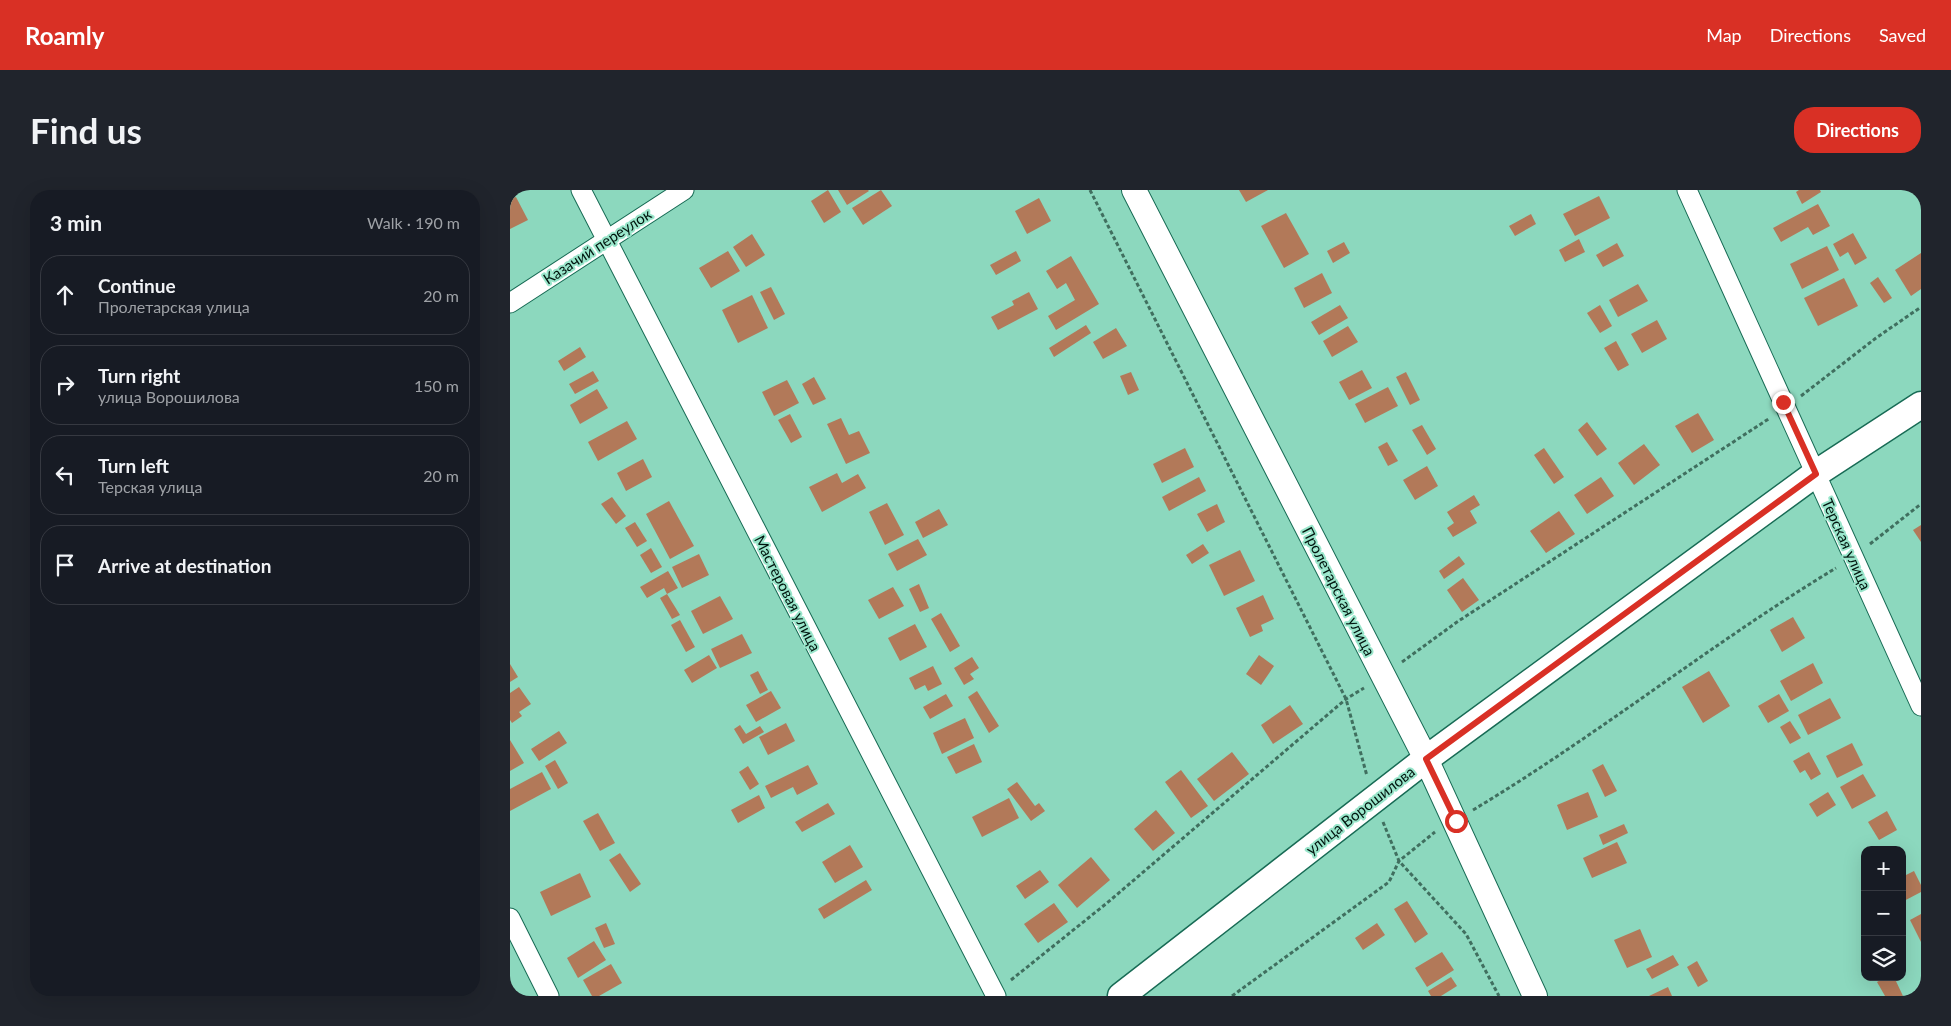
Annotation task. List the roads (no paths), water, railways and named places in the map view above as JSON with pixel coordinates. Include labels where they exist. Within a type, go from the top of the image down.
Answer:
[{"type":"main road","name":"улица Ворошилова","points":[[1120,996],[1426,759],[1816,474],[1921,404]]},
{"type":"street","name":"Мастеровая улица","points":[[581,190],[995,995]]},
{"type":"street","name":"Казачий переулок","points":[[510,303],[684,190]]},
{"type":"street","name":"Пролетарская улица","points":[[1134,190],[1426,759],[1535,996]]},
{"type":"street","name":"Терская улица","points":[[1687,190],[1921,706]]},
{"type":"street","points":[[510,918],[549,996]]}]
